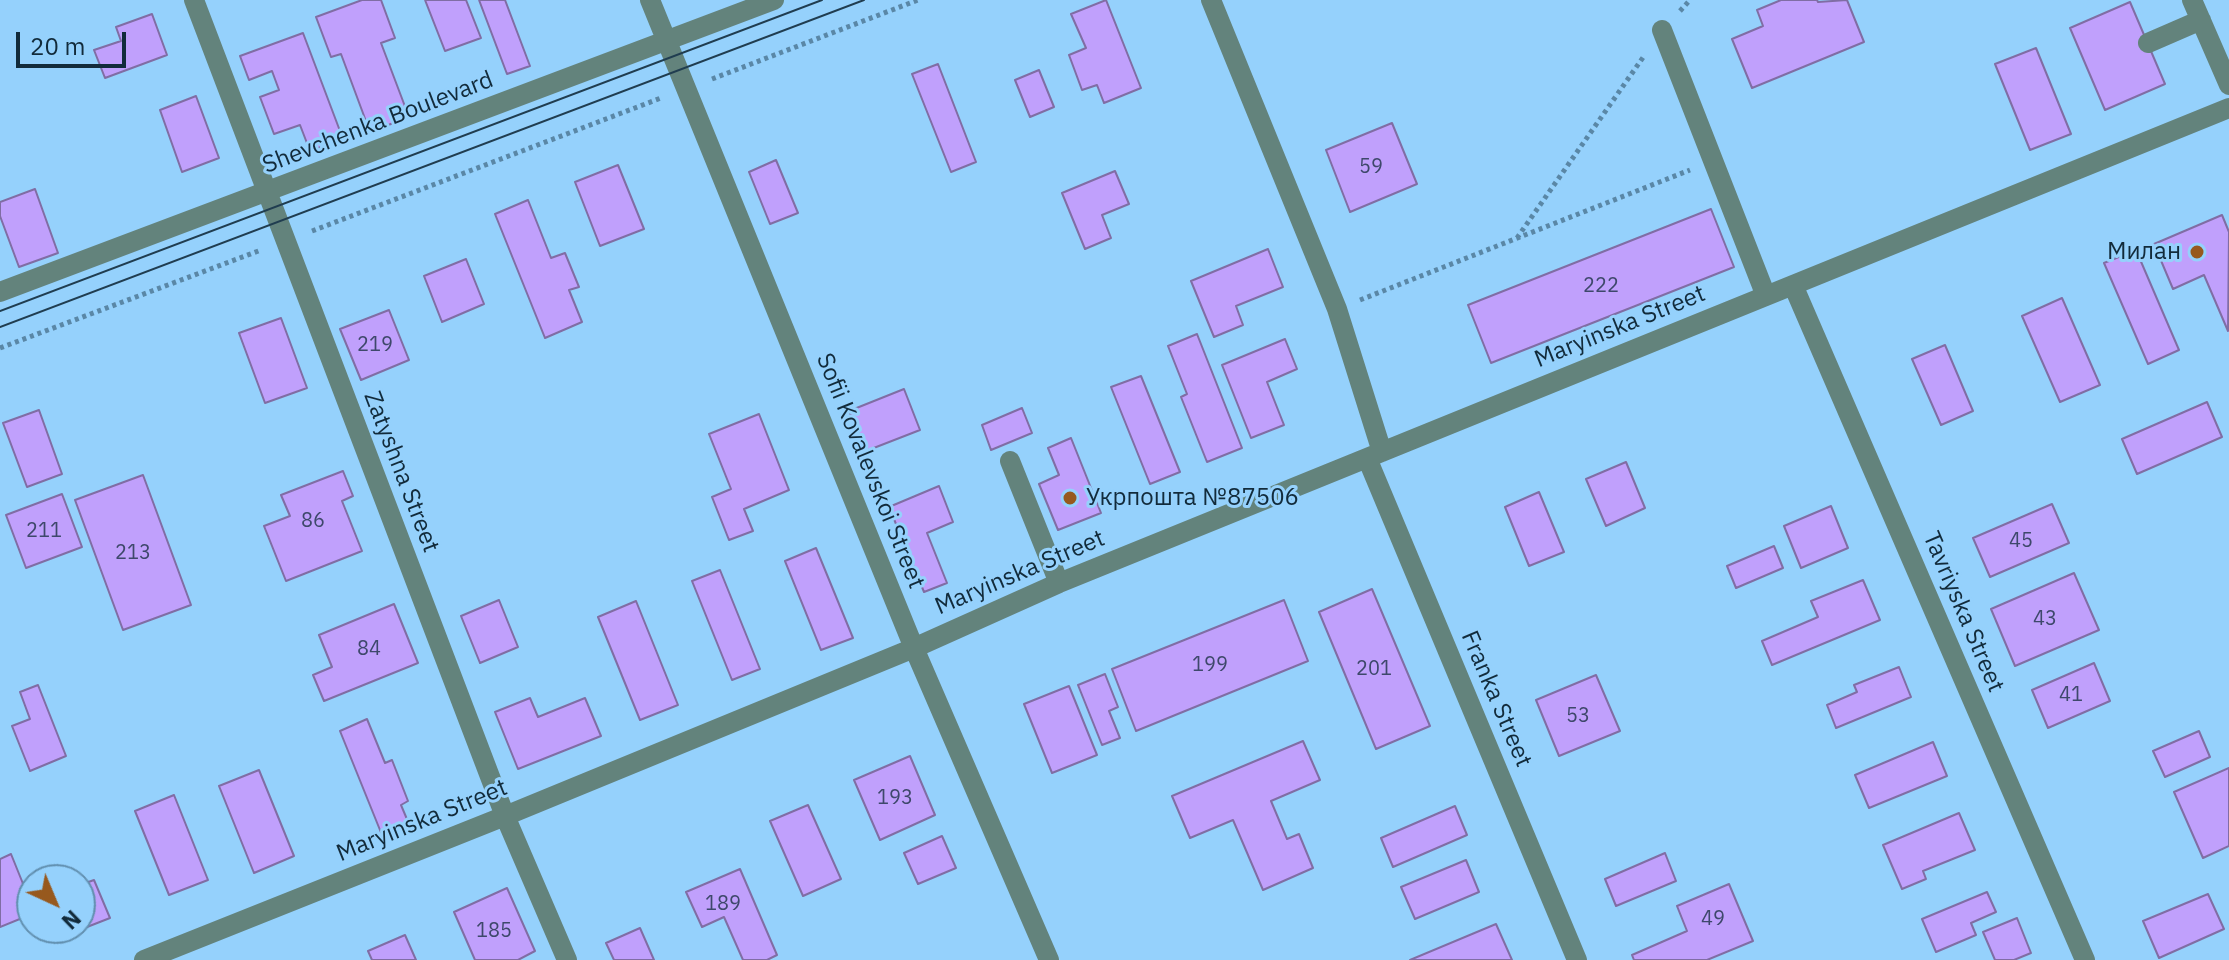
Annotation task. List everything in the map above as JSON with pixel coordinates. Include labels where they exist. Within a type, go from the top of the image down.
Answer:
[{"type":"street","name":"Zatyshna Street","points":[[194,0],[505,816],[567,960]]},
{"type":"street","name":"Sofii Kovalevskoi Street","points":[[650,0],[914,648],[1049,960]]},
{"type":"street","name":"Shevchenka Boulevard","points":[[0,292],[774,0]]},
{"type":"street","name":"Franka Street","points":[[1211,0],[1337,309],[1375,455],[1577,960]]},
{"type":"street","points":[[2192,0],[2229,85]]},
{"type":"street","points":[[2148,43],[2201,20]]},
{"type":"street","points":[[1662,30],[1766,296]]},
{"type":"street","name":"Maryinska Street","points":[[144,960],[505,816],[914,648],[1059,583],[2229,108]]},
{"type":"street","name":"Tavriyska Street","points":[[1793,285],[2085,960]]},
{"type":"street","points":[[1010,461],[1059,583]]},
{"type":"path","points":[[0,348],[918,0]]},
{"type":"path","points":[[1516,238],[1662,30]]},
{"type":"path","points":[[1337,309],[1713,161]]},
{"type":"building","points":[[362,0],[381,0],[395,38],[381,43],[409,117],[370,132],[341,54],[331,57],[316,17]]},
{"type":"building","points":[[425,0],[466,0],[481,38],[445,51]]},
{"type":"building","points":[[479,0],[505,0],[530,66],[507,74]]},
{"type":"building","points":[[1106,0],[1141,88],[1104,103],[1097,85],[1082,90],[1069,55],[1086,48],[1071,14]]},
{"type":"building","points":[[1781,0],[1847,0],[1864,42],[1752,88],[1732,39],[1763,26],[1757,10]]},
{"type":"building","points":[[2130,2],[2165,84],[2105,110],[2070,28]]},
{"type":"building","points":[[152,14],[167,55],[105,78],[94,50],[121,41],[116,27]]},
{"type":"building","points":[[303,33],[343,139],[310,151],[300,125],[274,134],[260,97],[279,90],[272,71],[249,80],[240,56]]},
{"type":"building","points":[[2036,48],[2071,134],[2030,150],[1995,64]]},
{"type":"building","points":[[938,64],[976,162],[951,172],[912,74]]},
{"type":"building","points":[[1039,70],[1054,107],[1030,117],[1015,80]]},
{"type":"building","points":[[196,96],[219,158],[182,172],[160,110]]},
{"type":"building","points":[[1392,123],[1417,184],[1350,212],[1326,150]]},
{"type":"building","points":[[776,160],[798,213],[770,224],[749,172]]},
{"type":"building","points":[[618,165],[644,229],[600,246],[575,182]]},
{"type":"building","points":[[1115,171],[1129,204],[1102,215],[1111,238],[1085,249],[1062,193]]},
{"type":"building","points":[[35,189],[58,253],[19,267],[0,216],[0,202]]},
{"type":"building","points":[[528,200],[551,258],[565,253],[579,287],[569,290],[582,322],[545,338],[495,214]]},
{"type":"building","points":[[1711,209],[1734,267],[1491,363],[1468,305]]},
{"type":"building","points":[[2222,215],[2229,232],[2228,331],[2204,275],[2173,289],[2154,244]]},
{"type":"building","points":[[1268,249],[1283,287],[1236,306],[1243,325],[1214,337],[1191,281]]},
{"type":"building","points":[[2136,250],[2179,350],[2148,364],[2104,263]]},
{"type":"building","points":[[466,259],[484,304],[442,322],[424,276]]},
{"type":"building","points":[[2062,298],[2100,385],[2060,402],[2022,316]]},
{"type":"building","points":[[389,310],[409,360],[361,380],[340,329]]},
{"type":"building","points":[[281,318],[307,388],[265,403],[239,333]]},
{"type":"building","points":[[1197,334],[1242,448],[1207,462],[1181,397],[1187,394],[1168,346]]},
{"type":"building","points":[[1285,339],[1297,369],[1267,382],[1284,425],[1251,438],[1222,365]]},
{"type":"building","points":[[1945,345],[1973,411],[1941,425],[1912,359]]},
{"type":"building","points":[[1141,376],[1180,472],[1150,484],[1111,387]]},
{"type":"building","points":[[904,389],[920,430],[866,451],[849,411]]},
{"type":"building","points":[[2207,402],[2222,437],[2137,474],[2122,439]]},
{"type":"building","points":[[1022,408],[1032,433],[991,450],[982,425]]},
{"type":"building","points":[[39,410],[62,474],[27,487],[3,423]]},
{"type":"building","points":[[759,414],[789,490],[744,509],[753,531],[729,540],[712,497],[731,489],[709,434]]},
{"type":"building","points":[[1071,438],[1101,513],[1058,530],[1039,484],[1059,475],[1048,448]]},
{"type":"building","points":[[1626,462],[1645,508],[1606,526],[1586,479]]},
{"type":"building","points":[[343,471],[353,496],[342,501],[362,551],[286,581],[264,526],[290,516],[281,495]]},
{"type":"building","points":[[143,475],[191,605],[123,630],[75,500]]},
{"type":"building","points":[[939,486],[953,522],[927,533],[947,583],[924,592],[889,507]]},
{"type":"building","points":[[1539,492],[1564,552],[1529,566],[1505,507]]},
{"type":"building","points":[[62,494],[82,547],[26,568],[6,515]]},
{"type":"building","points":[[2052,504],[2069,543],[1990,577],[1973,538]]},
{"type":"building","points":[[1831,506],[1848,548],[1801,568],[1784,526]]},
{"type":"building","points":[[1774,546],[1783,568],[1736,588],[1727,566]]},
{"type":"building","points":[[816,548],[853,638],[821,650],[785,561]]},
{"type":"building","points":[[720,570],[760,669],[732,680],[692,581]]},
{"type":"building","points":[[2074,573],[2099,630],[2015,666],[1991,609]]},
{"type":"building","points":[[1863,580],[1880,620],[1772,665],[1762,641],[1818,617],[1811,601]]},
{"type":"building","points":[[1372,589],[1430,726],[1376,749],[1319,612]]},
{"type":"building","points":[[499,600],[518,647],[480,663],[461,616]]},
{"type":"building","points":[[1284,600],[1308,661],[1136,731],[1112,669]]},
{"type":"building","points":[[636,601],[678,705],[640,720],[598,617]]},
{"type":"building","points":[[394,604],[418,663],[324,701],[313,675],[332,667],[319,635]]},
{"type":"building","points":[[2094,663],[2110,701],[2048,728],[2032,690]]},
{"type":"building","points":[[1899,667],[1911,697],[1836,728],[1827,705],[1857,692],[1854,685]]},
{"type":"building","points":[[1105,674],[1118,707],[1109,711],[1120,738],[1102,745],[1078,685]]},
{"type":"building","points":[[1596,675],[1620,731],[1559,756],[1536,700]]},
{"type":"building","points":[[38,685],[66,756],[30,771],[12,726],[30,719],[20,692]]},
{"type":"building","points":[[1069,686],[1097,755],[1052,773],[1024,704]]},
{"type":"building","points":[[530,698],[538,717],[585,698],[601,736],[518,769],[495,712]]},
{"type":"building","points":[[367,719],[385,763],[392,760],[408,801],[401,805],[409,824],[382,835],[340,731]]},
{"type":"building","points":[[2199,731],[2210,757],[2165,777],[2153,751]]},
{"type":"building","points":[[1303,741],[1320,780],[1271,801],[1287,839],[1299,834],[1313,868],[1263,890],[1233,820],[1190,838],[1172,796]]},
{"type":"building","points":[[1933,742],[1947,776],[1869,808],[1855,775]]},
{"type":"building","points":[[910,756],[935,815],[880,840],[854,780]]},
{"type":"building","points":[[2229,768],[2229,846],[2203,858],[2174,792]]},
{"type":"building","points":[[259,770],[294,856],[254,873],[219,786]]},
{"type":"building","points":[[174,795],[208,880],[169,895],[135,811]]},
{"type":"building","points":[[808,805],[841,879],[803,896],[770,821]]},
{"type":"building","points":[[1455,806],[1467,835],[1393,867],[1381,838]]},
{"type":"building","points":[[1959,813],[1975,850],[1923,871],[1926,879],[1902,889],[1883,845]]},
{"type":"building","points":[[942,836],[956,868],[918,884],[904,853]]},
{"type":"building","points":[[1665,853],[1676,881],[1616,906],[1605,879]]},
{"type":"building","points":[[11,854],[16,866],[16,920],[0,927],[0,859]]},
{"type":"building","points":[[1466,860],[1479,892],[1415,919],[1401,887]]},
{"type":"building","points":[[740,869],[777,955],[767,960],[743,960],[724,917],[702,927],[686,892]]},
{"type":"building","points":[[1729,884],[1753,941],[1707,960],[1634,960],[1632,955],[1687,931],[1677,906]]},
{"type":"building","points":[[96,885],[110,918],[96,923]]},
{"type":"building","points":[[507,888],[535,951],[518,960],[475,960],[454,912]]},
{"type":"building","points":[[1987,892],[1996,912],[1971,923],[1976,935],[1936,952],[1922,919]]},
{"type":"building","points":[[2208,894],[2224,929],[2159,958],[2143,921]]},
{"type":"building","points":[[2017,918],[2031,953],[2014,960],[1995,960],[1983,932]]},
{"type":"building","points":[[1496,924],[1512,960],[1410,960]]},
{"type":"building","points":[[640,928],[654,960],[614,960],[606,943]]},
{"type":"building","points":[[405,935],[416,960],[372,960],[368,951]]},
{"type":"tram line","points":[[0,311],[822,0]]},
{"type":"tram line","points":[[0,327],[864,0]]},
{"type":"place","name":"Милан","points":[[2197,252]]},
{"type":"place","name":"Укрпошта №87506","points":[[1070,498]]}]
